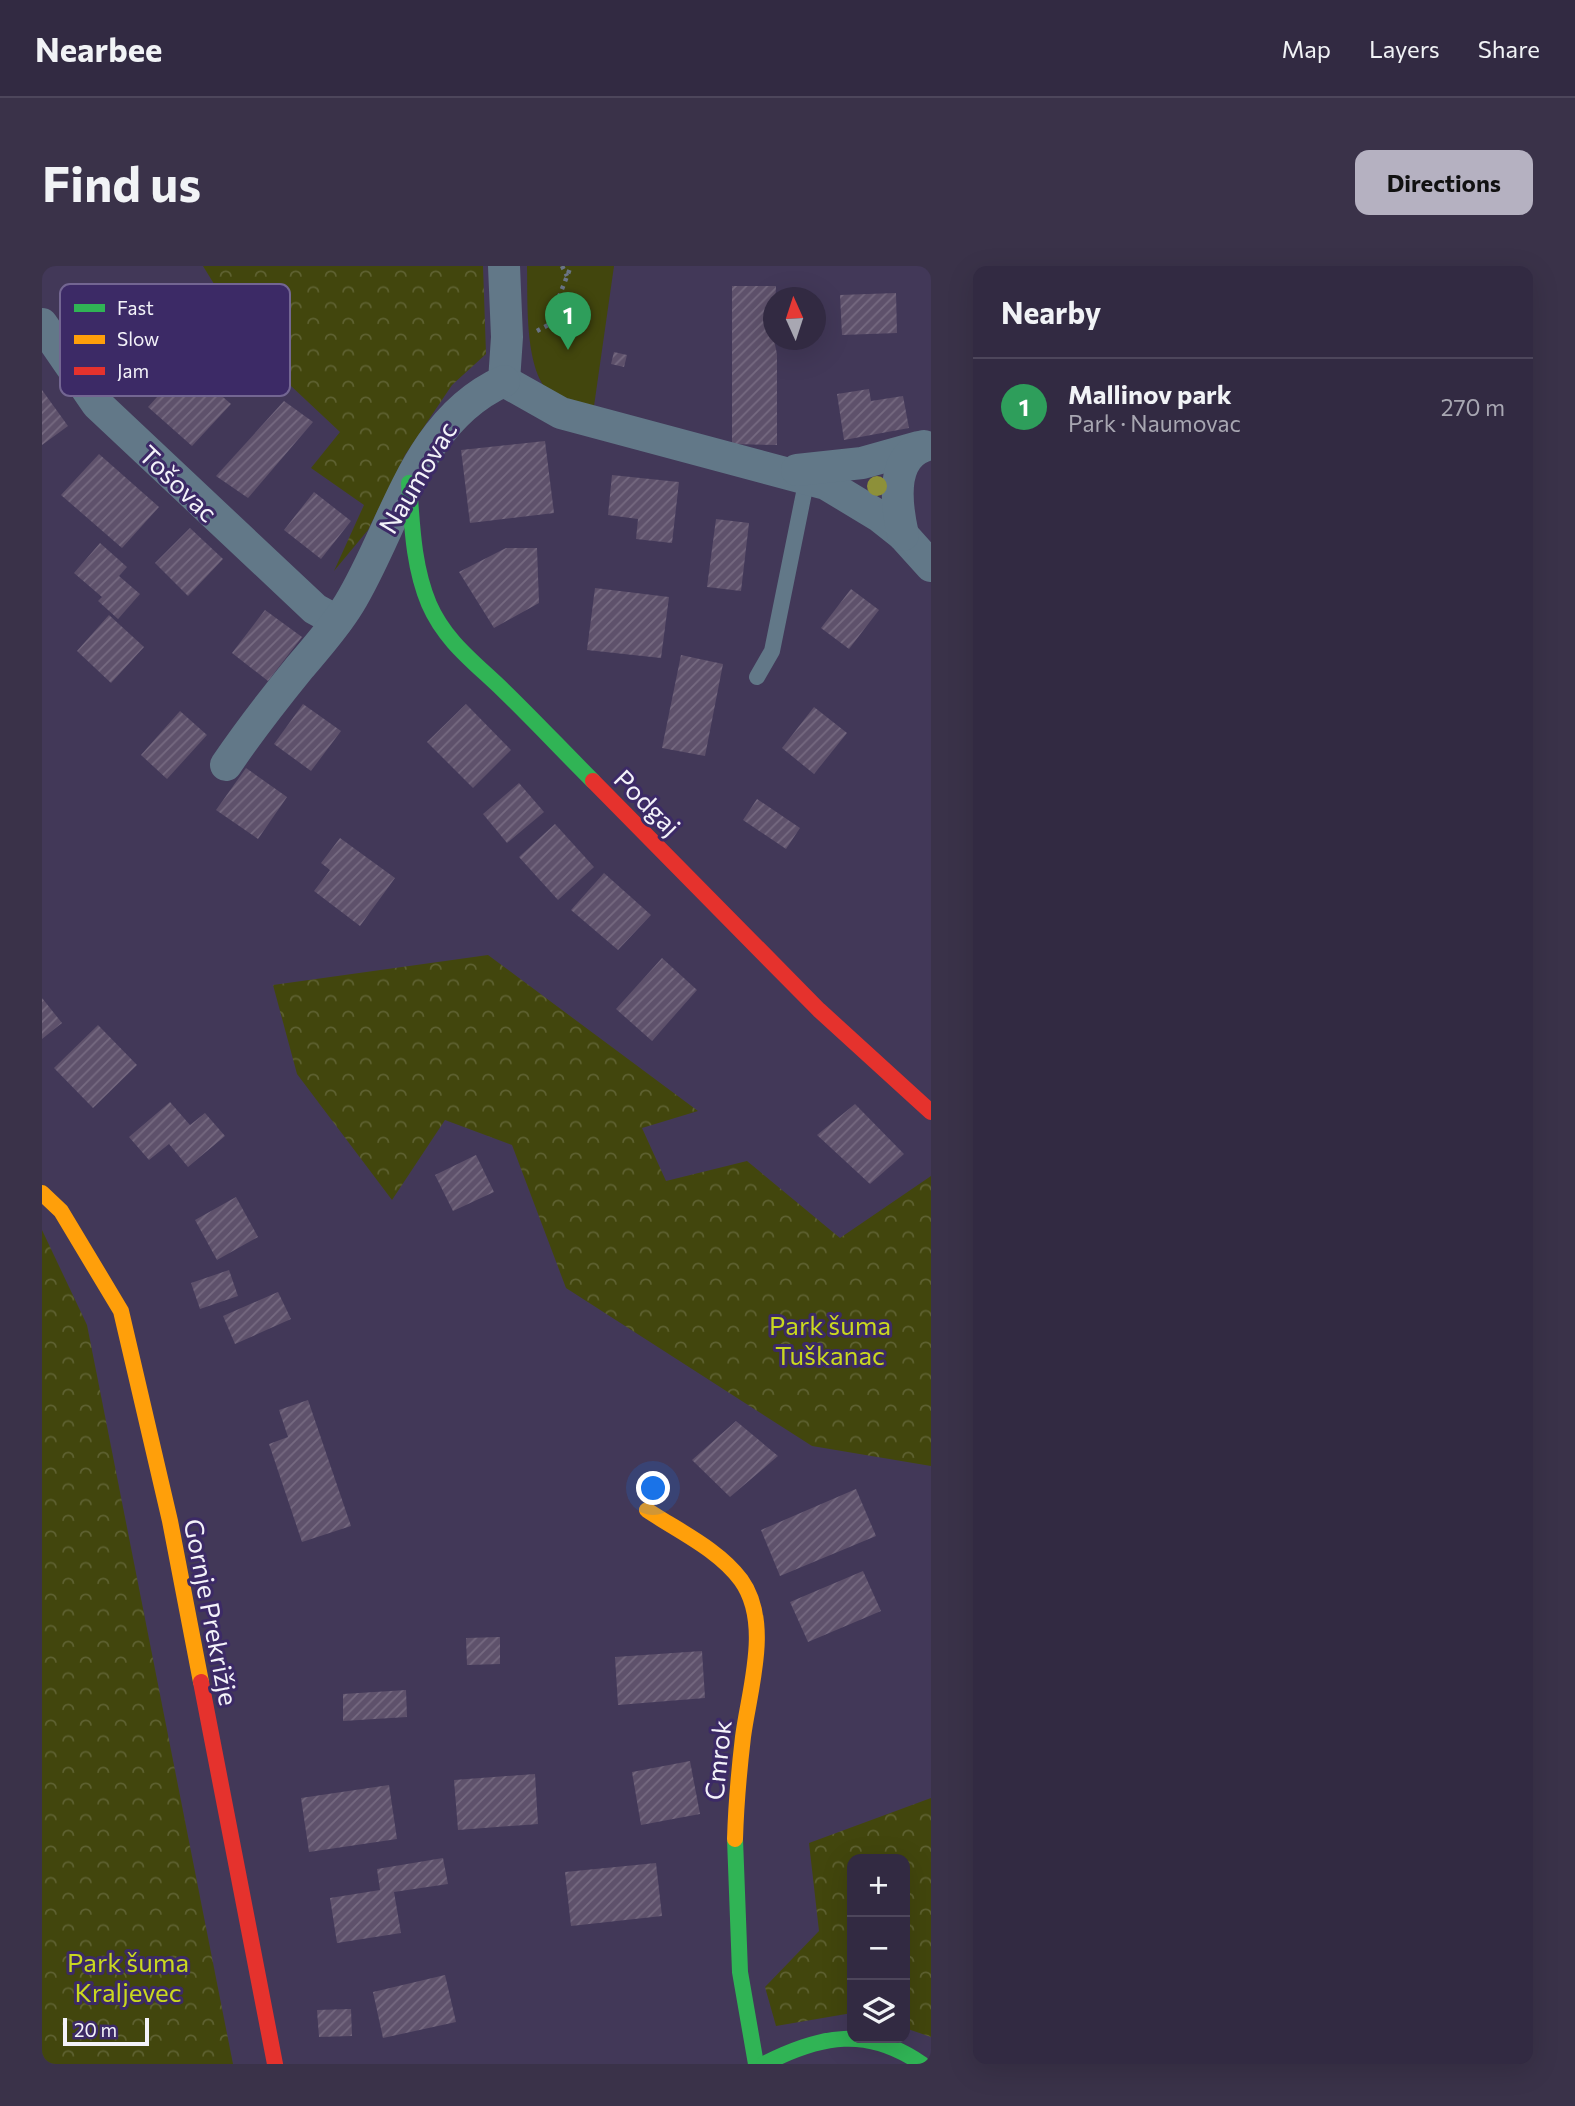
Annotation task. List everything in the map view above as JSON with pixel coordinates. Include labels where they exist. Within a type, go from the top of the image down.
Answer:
[{"type":"street","points":[[505,266],[507,337],[503,381],[561,413],[796,475],[848,495],[903,535],[931,566]]},
{"type":"street","name":"Tošovac","points":[[42,324],[60,350]]},
{"type":"street","name":"Naumovac","points":[[226,765],[254,724],[351,602],[409,483],[435,438],[458,409],[480,392],[503,381]]},
{"type":"street","name":"Tošovac","points":[[92,396],[194,498],[315,609],[337,621]]},
{"type":"street","points":[[796,475],[862,463],[925,445]]},
{"type":"street","points":[[903,535],[897,494],[900,476],[925,445]]},
{"type":"street","name":"Podgaj","points":[[409,483],[416,561],[424,597],[453,643],[520,707],[819,1010],[931,1112]]},
{"type":"street","name":"Gornje Prekrižje","points":[[42,1193],[61,1211],[121,1311],[170,1521],[275,2064]]},
{"type":"street","name":"Cmrok","points":[[647,1510],[715,1558],[742,1581],[754,1613],[757,1638],[739,1763],[732,1883],[746,2022],[755,2064]]},
{"type":"street","points":[[764,2064],[792,2048],[837,2035],[877,2042],[922,2064]]},
{"type":"lane","points":[[757,677],[772,650],[796,475]]},
{"type":"path","points":[[562,266],[567,277]]},
{"type":"path","points":[[527,337],[548,325],[571,266]]},
{"type":"green space","points":[[203,266],[483,266],[486,354],[452,385],[405,455],[368,530],[334,571],[364,505],[311,468],[340,432],[290,385],[290,284],[214,284]]},
{"type":"green space","points":[[527,266],[614,266],[593,413],[558,399],[541,381],[531,350]]},
{"type":"green space","name":"Park šuma Tuškanac","points":[[488,955],[698,1111],[642,1128],[666,1181],[747,1161],[840,1238],[931,1176],[931,1466],[812,1446],[566,1288],[512,1145],[445,1120],[392,1200],[297,1074],[273,985]]},
{"type":"green space","name":"Park šuma Kraljevec","points":[[42,1230],[87,1325],[233,2064],[42,2064]]},
{"type":"green space","points":[[931,1798],[931,2037],[910,2030],[910,1854],[847,1854],[847,2014],[776,2026],[765,1987],[819,1931],[809,1843]]},
{"type":"building","points":[[732,286],[776,286],[763,287],[763,350],[776,350],[777,354],[777,445],[732,444]]},
{"type":"building","points":[[896,293],[897,333],[842,335],[840,295]]},
{"type":"building","points":[[614,352],[627,355],[624,367],[611,364]]},
{"type":"building","points":[[869,389],[871,401],[903,396],[909,428],[844,440],[837,394]]},
{"type":"building","points":[[42,390],[68,426],[42,445]]},
{"type":"building","points":[[158,396],[222,396],[231,404],[192,446],[148,407]]},
{"type":"building","points":[[284,401],[313,422],[248,498],[216,476]]},
{"type":"building","points":[[545,441],[554,513],[470,523],[461,450]]},
{"type":"building","points":[[99,454],[159,507],[122,548],[61,495]]},
{"type":"building","points":[[612,475],[679,482],[672,543],[636,539],[638,519],[608,515]]},
{"type":"building","points":[[314,492],[351,521],[321,559],[284,530]]},
{"type":"building","points":[[716,519],[749,523],[741,591],[707,587]]},
{"type":"building","points":[[190,528],[223,559],[188,596],[155,563]]},
{"type":"building","points":[[100,543],[127,567],[119,576],[140,594],[118,619],[98,601],[102,597],[74,573]]},
{"type":"building","points":[[506,548],[537,548],[539,603],[494,628],[459,572]]},
{"type":"building","points":[[595,588],[669,597],[661,658],[587,650]]},
{"type":"building","points":[[851,589],[879,610],[849,649],[821,628]]},
{"type":"building","points":[[265,610],[302,637],[268,681],[232,653]]},
{"type":"building","points":[[109,615],[144,647],[111,683],[77,651]]},
{"type":"building","points":[[681,655],[723,664],[705,756],[662,748]]},
{"type":"building","points":[[303,704],[341,731],[311,771],[274,744]]},
{"type":"building","points":[[466,704],[511,750],[473,788],[427,742]]},
{"type":"building","points":[[814,707],[847,733],[814,774],[782,748]]},
{"type":"building","points":[[180,711],[207,735],[167,779],[141,755]]},
{"type":"building","points":[[246,768],[287,797],[258,839],[216,810]]},
{"type":"building","points":[[519,783],[544,812],[507,843],[483,814]]},
{"type":"building","points":[[757,799],[800,828],[786,849],[743,820]]},
{"type":"building","points":[[555,824],[594,867],[558,900],[519,857]]},
{"type":"building","points":[[340,838],[395,878],[360,926],[314,891],[330,870],[321,863]]},
{"type":"building","points":[[604,873],[651,915],[618,950],[571,910]]},
{"type":"building","points":[[662,958],[697,990],[652,1041],[616,1009]]},
{"type":"building","points":[[42,998],[62,1023],[42,1039]]},
{"type":"building","points":[[98,1025],[137,1065],[93,1108],[54,1068]]},
{"type":"building","points":[[170,1102],[190,1125],[205,1113],[225,1136],[188,1167],[169,1144],[149,1160],[129,1137]]},
{"type":"building","points":[[855,1104],[904,1154],[870,1184],[817,1135]]},
{"type":"building","points":[[476,1155],[494,1192],[453,1211],[435,1175]]},
{"type":"building","points":[[236,1197],[258,1237],[217,1260],[195,1220]]},
{"type":"building","points":[[229,1270],[238,1296],[200,1309],[191,1283]]},
{"type":"building","points":[[278,1292],[291,1319],[235,1344],[223,1316]]},
{"type":"building","points":[[308,1400],[351,1526],[302,1542],[269,1444],[288,1437],[279,1410]]},
{"type":"building","points":[[736,1421],[778,1456],[730,1497],[692,1460]]},
{"type":"building","points":[[856,1489],[876,1536],[780,1576],[761,1530]]},
{"type":"building","points":[[863,1571],[881,1611],[808,1642],[790,1602]]},
{"type":"building","points":[[500,1637],[500,1664],[467,1665],[466,1638]]},
{"type":"building","points":[[702,1651],[705,1698],[618,1705],[615,1657]]},
{"type":"building","points":[[406,1690],[407,1717],[343,1721],[343,1694]]},
{"type":"building","points":[[690,1761],[700,1814],[641,1825],[632,1772]]},
{"type":"building","points":[[535,1774],[538,1824],[458,1830],[454,1780]]},
{"type":"building","points":[[389,1785],[397,1839],[309,1852],[301,1798]]},
{"type":"building","points":[[443,1858],[448,1884],[394,1892],[401,1933],[337,1943],[330,1898],[380,1890],[377,1869]]},
{"type":"building","points":[[656,1863],[662,1916],[571,1926],[565,1872]]},
{"type":"building","points":[[445,1975],[456,2022],[383,2038],[373,1992]]},
{"type":"building","points":[[351,2009],[352,2036],[319,2037],[317,2010]]},
{"type":"traffic: fast","points":[[409,483],[416,560],[429,604],[443,629],[593,781]]},
{"type":"traffic: fast","points":[[735,1839],[740,1972],[756,2064]]},
{"type":"traffic: fast","points":[[764,2064],[805,2046],[844,2039],[882,2044],[922,2064]]},
{"type":"traffic: slow","points":[[42,1193],[61,1211],[121,1311],[170,1521],[201,1682]]},
{"type":"traffic: slow","points":[[647,1510],[721,1559],[741,1580],[750,1597],[755,1616],[756,1657],[743,1737],[735,1839]]},
{"type":"traffic: jam","points":[[593,781],[819,1010],[931,1112]]},
{"type":"traffic: jam","points":[[201,1682],[275,2064]]},
{"type":"place","name":"Mallinov park","points":[[568,350]]}]
